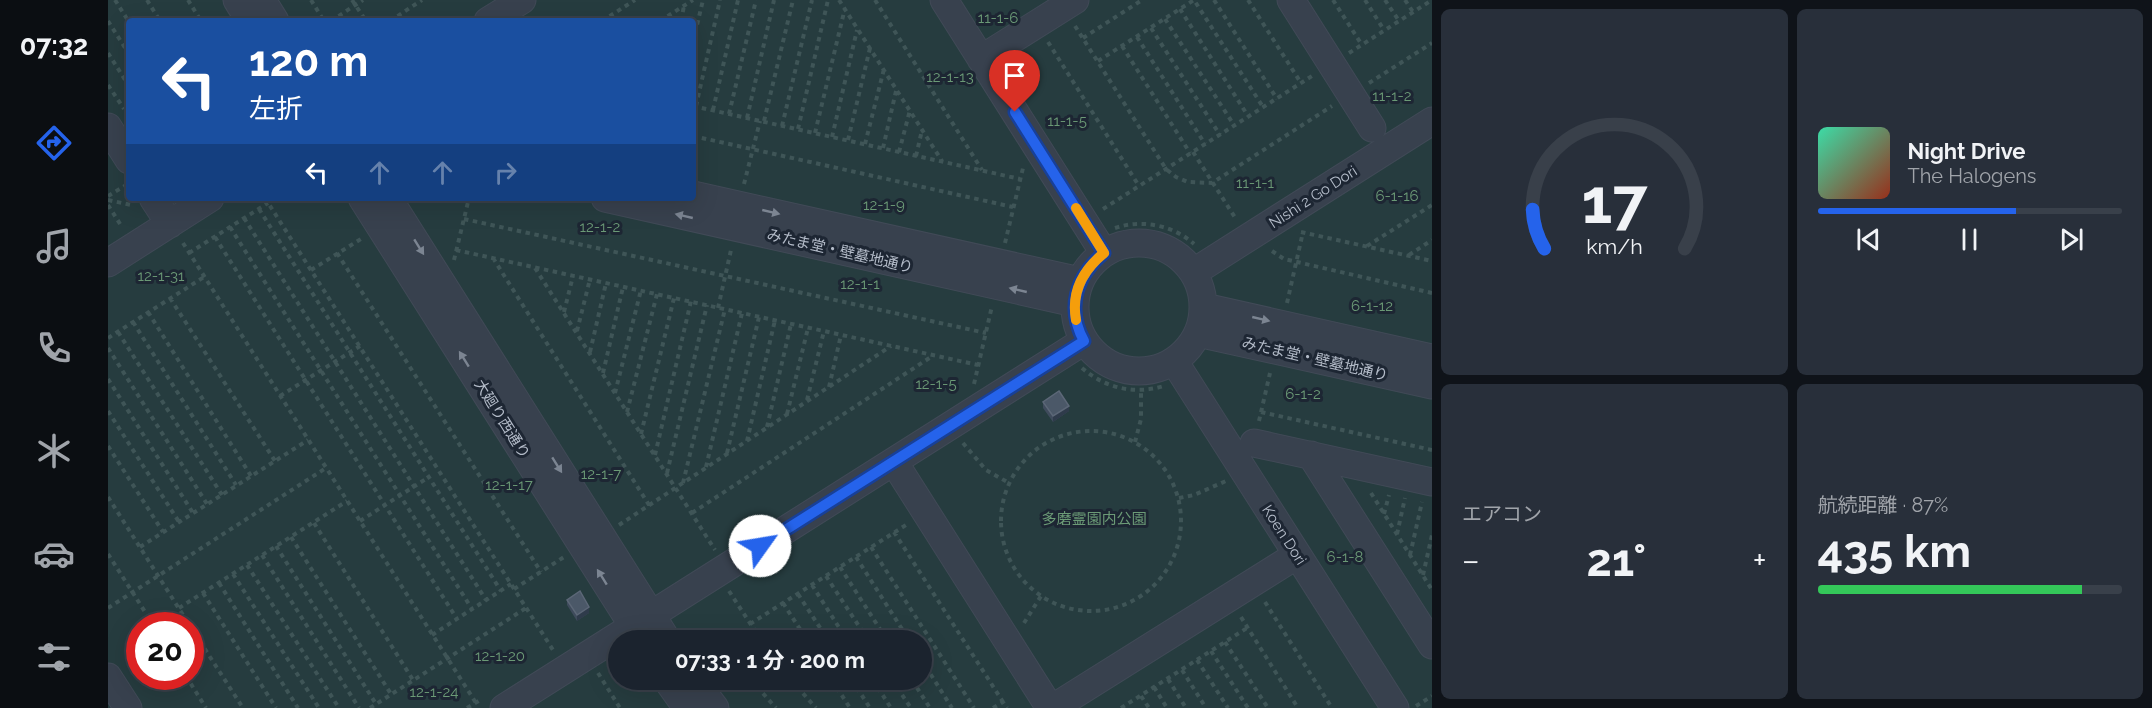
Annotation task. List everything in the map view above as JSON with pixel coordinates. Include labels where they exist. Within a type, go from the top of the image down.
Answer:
[{"type":"lane","points":[[237,0],[248,18]]},
{"type":"lane","points":[[262,0],[274,18]]},
{"type":"lane","points":[[493,18],[522,0]]},
{"type":"lane","points":[[504,708],[642,627],[983,405],[1083,354],[1125,370],[1172,373],[1198,333],[1204,307],[1196,260],[1187,263],[1169,250],[1148,243],[1125,244],[1099,234],[1038,148],[944,0]]},
{"type":"lane","points":[[1291,0],[1372,128]]},
{"type":"lane","points":[[981,59],[1069,4]]},
{"type":"lane","name":"Nishi 2 Go Dori","points":[[1196,260],[1248,226],[1294,223],[1432,121]]},
{"type":"lane","points":[[108,127],[126,155]]},
{"type":"lane","name":"みたま堂・壁墓地通り","points":[[696,197],[731,217]]},
{"type":"lane","points":[[108,263],[174,230],[207,201]]},
{"type":"lane","name":"大廻り西通り","points":[[364,201],[445,309],[529,441],[642,627]]},
{"type":"lane","name":"大廻り西通り","points":[[390,201],[445,309]]},
{"type":"lane","name":"みたま堂・壁墓地通り","points":[[625,201],[731,217],[1077,292]]},
{"type":"lane","points":[[144,202],[174,230]]},
{"type":"lane","points":[[1083,354],[1076,323],[1077,292],[1094,261],[1099,234]]},
{"type":"lane","name":"みたま堂・壁墓地通り","points":[[1204,307],[1432,358]]},
{"type":"lane","name":"みたま堂・壁墓地通り","points":[[1198,333],[1432,385]]},
{"type":"lane","points":[[1366,370],[1372,344]]},
{"type":"lane","name":"Koen Dori","points":[[1172,373],[1297,555],[1395,708]]},
{"type":"lane","points":[[1254,443],[1423,480]]},
{"type":"lane","points":[[1311,455],[1432,645]]},
{"type":"lane","points":[[894,462],[1051,708],[1297,555]]},
{"type":"lane","points":[[108,677],[128,708]]},
{"type":"lane","points":[[683,690],[701,701]]},
{"type":"path","points":[[115,0],[126,18]]},
{"type":"path","points":[[147,0],[158,18]]},
{"type":"path","points":[[188,0],[199,18]]},
{"type":"path","points":[[311,0],[322,18]]},
{"type":"path","points":[[352,0],[364,18]]},
{"type":"path","points":[[336,18],[363,0]]},
{"type":"path","points":[[395,18],[422,0]]},
{"type":"path","points":[[607,18],[635,0]]},
{"type":"path","points":[[665,18],[693,0]]},
{"type":"path","points":[[696,29],[703,0]]},
{"type":"path","points":[[696,98],[720,0]]},
{"type":"path","points":[[713,110],[738,0]]},
{"type":"path","points":[[729,114],[756,0]]},
{"type":"path","points":[[747,118],[774,0]]},
{"type":"path","points":[[718,308],[725,276],[731,217],[762,121],[793,0]]},
{"type":"path","points":[[782,126],[812,0]]},
{"type":"path","points":[[798,129],[828,0]]},
{"type":"path","points":[[839,0],[942,162]]},
{"type":"path","points":[[875,0],[983,171]]},
{"type":"path","points":[[1083,38],[1142,0]]},
{"type":"path","points":[[1098,61],[1194,0],[1263,107]]},
{"type":"path","points":[[1214,0],[1277,99]]},
{"type":"path","points":[[1248,0],[1301,83]]},
{"type":"path","points":[[1333,0],[1362,45]]},
{"type":"path","points":[[1365,0],[1384,30]]},
{"type":"path","points":[[1385,0],[1399,21]]},
{"type":"path","points":[[1405,0],[1413,12]]},
{"type":"path","points":[[1099,234],[1139,186],[1432,0]]},
{"type":"path","points":[[1069,4],[1083,38],[1166,169],[1176,177],[1188,182],[1212,183],[1432,43]]},
{"type":"path","points":[[682,18],[684,6]]},
{"type":"path","points":[[815,133],[844,8]]},
{"type":"path","points":[[1180,9],[1248,117]]},
{"type":"path","points":[[1165,19],[1234,125]]},
{"type":"path","points":[[108,21],[126,49]]},
{"type":"path","points":[[1037,24],[1139,186]]},
{"type":"path","points":[[832,137],[858,28]]},
{"type":"path","points":[[1151,28],[1220,135]]},
{"type":"path","points":[[1137,37],[1205,144]]},
{"type":"path","points":[[1122,46],[1212,183],[1278,257],[1432,293]]},
{"type":"path","points":[[848,140],[870,48]]},
{"type":"path","points":[[108,53],[126,81]]},
{"type":"path","points":[[865,144],[884,69]]},
{"type":"path","points":[[108,85],[126,113]]},
{"type":"path","points":[[883,148],[896,90]]},
{"type":"path","points":[[696,106],[1020,179]]},
{"type":"path","points":[[899,152],[910,110]]},
{"type":"path","points":[[916,156],[922,130]]},
{"type":"path","points":[[696,137],[1013,207]]},
{"type":"path","points":[[983,405],[973,389],[978,365],[1026,155],[1038,148]]},
{"type":"path","points":[[108,198],[126,185]]},
{"type":"path","points":[[108,198],[126,200]]},
{"type":"path","points":[[453,266],[468,201]]},
{"type":"path","points":[[189,253],[268,203],[555,653]]},
{"type":"path","points":[[108,205],[125,232]]},
{"type":"path","points":[[1367,246],[1432,205]]},
{"type":"path","points":[[259,209],[501,591]]},
{"type":"path","points":[[244,218],[486,600]]},
{"type":"path","points":[[464,219],[986,333]]},
{"type":"path","points":[[1285,309],[1296,262],[1294,223],[1367,246],[1432,261]]},
{"type":"path","points":[[1099,234],[1129,224],[1150,224],[1178,233],[1196,260]]},
{"type":"path","points":[[230,228],[472,609]]},
{"type":"path","points":[[174,230],[476,703]]},
{"type":"path","points":[[215,237],[457,619]]},
{"type":"path","points":[[311,270],[362,238]]},
{"type":"path","points":[[1408,256],[1432,240]]},
{"type":"path","points":[[456,250],[978,365]]},
{"type":"path","points":[[337,253],[540,572]]},
{"type":"path","points":[[492,257],[649,505]]},
{"type":"path","points":[[535,267],[716,551]]},
{"type":"path","points":[[564,312],[573,276]]},
{"type":"path","points":[[108,338],[204,277]]},
{"type":"path","points":[[576,332],[590,279]]},
{"type":"path","points":[[590,353],[606,283]]},
{"type":"path","points":[[603,373],[623,287]]},
{"type":"path","points":[[615,393],[641,290]]},
{"type":"path","points":[[627,412],[657,294]]},
{"type":"path","points":[[170,298],[275,461]]},
{"type":"path","points":[[641,434],[674,298]]},
{"type":"path","points":[[655,455],[691,302]]},
{"type":"path","points":[[667,474],[707,305]]},
{"type":"path","points":[[683,483],[725,309]]},
{"type":"path","points":[[148,312],[252,476]]},
{"type":"path","points":[[706,467],[742,313]]},
{"type":"path","points":[[727,454],[759,317]]},
{"type":"path","points":[[747,441],[775,320]]},
{"type":"path","points":[[133,322],[236,485]]},
{"type":"path","points":[[767,427],[792,324]]},
{"type":"path","points":[[787,414],[808,328]]},
{"type":"path","points":[[807,401],[824,331]]},
{"type":"path","points":[[118,332],[222,495]]},
{"type":"path","points":[[829,387],[841,335]]},
{"type":"path","points":[[280,396],[360,346]]},
{"type":"path","points":[[612,529],[892,346]]},
{"type":"path","points":[[108,348],[207,504]]},
{"type":"path","points":[[1083,354],[1100,381],[1114,387],[1141,390],[1172,373]]},
{"type":"path","points":[[692,513],[934,355]]},
{"type":"path","points":[[1272,366],[1261,412],[1432,450]]},
{"type":"path","points":[[108,379],[193,513]]},
{"type":"path","points":[[1135,442],[1141,418],[1141,390]]},
{"type":"path","points":[[108,411],[178,522]]},
{"type":"path","points":[[1077,432],[1107,432],[1135,442],[1155,456],[1169,476],[1179,498],[1181,525],[1176,552],[1162,576],[1143,594],[1119,607],[1092,611],[1065,608],[1041,596],[1022,579],[1008,558],[1001,533],[1002,508],[1009,483],[1026,459],[1049,441],[1077,432]]},
{"type":"path","points":[[140,547],[308,440]]},
{"type":"path","points":[[962,442],[986,470],[1009,483]]},
{"type":"path","points":[[108,446],[163,532]]},
{"type":"path","points":[[1353,465],[1432,590]]},
{"type":"path","points":[[108,608],[326,468]]},
{"type":"path","points":[[360,521],[429,477]]},
{"type":"path","points":[[1179,498],[1194,495],[1231,479]]},
{"type":"path","points":[[1397,534],[1423,480]]},
{"type":"path","points":[[1410,555],[1423,480]]},
{"type":"path","points":[[108,497],[181,612]]},
{"type":"path","points":[[179,608],[347,501]]},
{"type":"path","points":[[750,624],[926,512]]},
{"type":"path","points":[[314,523],[413,680]]},
{"type":"path","points":[[894,532],[1006,708]]},
{"type":"path","points":[[1423,576],[1432,535]]},
{"type":"path","points":[[291,537],[391,694]]},
{"type":"path","points":[[276,546],[376,704]]},
{"type":"path","points":[[871,547],[974,708]]},
{"type":"path","points":[[514,589],[573,552]]},
{"type":"path","points":[[108,554],[145,612]]},
{"type":"path","points":[[262,555],[359,708]]},
{"type":"path","points":[[856,557],[903,630]]},
{"type":"path","points":[[248,565],[339,708]]},
{"type":"path","points":[[840,567],[881,630]]},
{"type":"path","points":[[233,574],[319,708]]},
{"type":"path","points":[[826,576],[861,630]]},
{"type":"path","points":[[219,583],[298,708]]},
{"type":"path","points":[[1252,583],[1332,708]]},
{"type":"path","points":[[432,635],[511,584]]},
{"type":"path","points":[[812,585],[841,630]]},
{"type":"path","points":[[729,590],[754,630]]},
{"type":"path","points":[[203,593],[276,708]]},
{"type":"path","points":[[798,594],[821,630]]},
{"type":"path","points":[[1008,642],[1031,614],[1041,596]]},
{"type":"path","points":[[1228,598],[1298,708]]},
{"type":"path","points":[[783,603],[801,630]]},
{"type":"path","points":[[370,708],[526,608]]},
{"type":"path","points":[[1124,707],[1248,628]]},
{"type":"path","points":[[1226,642],[1268,708]]},
{"type":"path","points":[[204,648],[243,708]]},
{"type":"path","points":[[1211,651],[1248,708]]},
{"type":"path","points":[[1197,660],[1228,708]]},
{"type":"path","points":[[1182,670],[1206,708]]},
{"type":"path","points":[[597,673],[620,708]]},
{"type":"path","points":[[932,676],[952,708]]},
{"type":"path","points":[[1168,679],[1186,708]]},
{"type":"path","points":[[1154,687],[1167,708]]},
{"type":"path","points":[[195,690],[206,708]]},
{"type":"path","points":[[760,690],[776,708]]},
{"type":"path","points":[[800,690],[816,708]]},
{"type":"path","points":[[838,690],[850,708]]},
{"type":"path","points":[[858,690],[870,708]]},
{"type":"path","points":[[879,690],[891,708]]},
{"type":"path","points":[[899,690],[911,708]]},
{"type":"path","points":[[918,690],[930,708]]},
{"type":"path","points":[[1141,696],[1149,708]]},
{"type":"path","points":[[1413,708],[1432,696]]},
{"type":"path","points":[[993,708],[1003,702]]},
{"type":"green space","points":[[108,0],[1432,0],[1432,708],[108,708]]},
{"type":"building","points":[[1059,391],[1069,406],[1053,416],[1043,402]]},
{"type":"building","points":[[580,591],[589,607],[577,615],[567,600]]},
{"type":"slow traffic","points":[[1076,208],[1104,253],[1086,270],[1080,281],[1076,292],[1076,320]]},
{"type":"route","points":[[760,546],[1084,341],[1076,323],[1076,292],[1086,270],[1104,253],[1015,112]]},
{"type":"park label","name":"11-1-6","points":[[998,18]]},
{"type":"park label","name":"12-1-13","points":[[950,77]]},
{"type":"park label","name":"11-1-2","points":[[1392,96]]},
{"type":"park label","name":"11-1-5","points":[[1067,121]]},
{"type":"park label","name":"11-1-1","points":[[1255,183]]},
{"type":"park label","name":"6-1-16","points":[[1397,196]]},
{"type":"park label","name":"12-1-9","points":[[884,205]]},
{"type":"park label","name":"12-1-2","points":[[600,227]]},
{"type":"park label","name":"12-1-31","points":[[161,276]]},
{"type":"park label","name":"12-1-1","points":[[860,284]]},
{"type":"park label","name":"6-1-12","points":[[1372,306]]},
{"type":"park label","name":"12-1-5","points":[[936,384]]},
{"type":"park label","name":"6-1-2","points":[[1303,394]]},
{"type":"park label","name":"12-1-7","points":[[601,474]]},
{"type":"park label","name":"12-1-17","points":[[509,485]]},
{"type":"park label","name":"多磨霊園内公園","points":[[1094,519]]},
{"type":"park label","name":"6-1-8","points":[[1345,557]]},
{"type":"park label","name":"12-1-20","points":[[500,656]]},
{"type":"park label","name":"12-1-24","points":[[434,692]]}]
